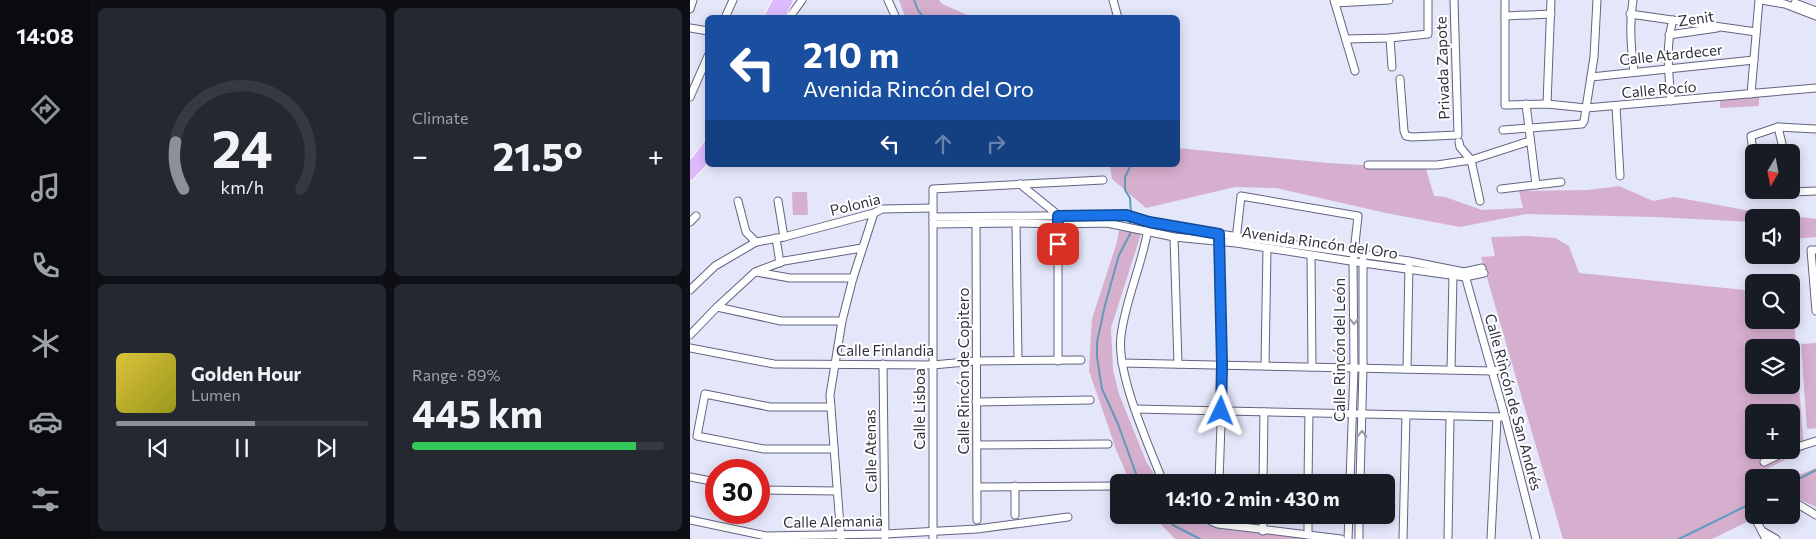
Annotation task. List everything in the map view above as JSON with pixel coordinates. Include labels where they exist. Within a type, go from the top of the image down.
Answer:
[{"type":"highway","points":[[770,15],[778,0]]},
{"type":"highway","points":[[780,15],[788,0]]},
{"type":"highway","points":[[690,166],[705,149]]},
{"type":"highway","points":[[690,175],[705,159]]},
{"type":"street","points":[[690,9],[693,0]]},
{"type":"street","points":[[726,15],[733,0]]},
{"type":"street","points":[[792,15],[802,0]]},
{"type":"street","points":[[888,0],[895,15]]},
{"type":"street","points":[[1112,0],[1117,15]]},
{"type":"street","points":[[1355,71],[1335,2],[1389,0]]},
{"type":"street","points":[[1346,39],[1390,38],[1428,34],[1428,0]]},
{"type":"street","name":"Privada Zapote","points":[[1454,0],[1458,138]]},
{"type":"street","points":[[1505,0],[1505,16],[1551,14]]},
{"type":"street","points":[[1547,104],[1551,0]]},
{"type":"street","points":[[1503,130],[1579,125],[1584,121],[1591,77],[1597,0]]},
{"type":"street","points":[[1632,0],[1630,39],[1634,72]]},
{"type":"street","points":[[1751,94],[1760,0],[1785,4],[1816,16]]},
{"type":"street","points":[[1786,0],[1816,11]]},
{"type":"street","name":"Zenit","points":[[1630,14],[1756,32]]},
{"type":"street","name":"Calle Rocío","points":[[1505,16],[1505,105],[1547,104],[1586,108],[1816,88]]},
{"type":"street","points":[[1671,101],[1668,69],[1668,35],[1673,20]]},
{"type":"street","name":"Zenit","points":[[1668,35],[1727,27]]},
{"type":"street","points":[[690,28],[705,30]]},
{"type":"street","points":[[1390,38],[1392,67]]},
{"type":"street","name":"Calle Atardecer","points":[[1591,77],[1754,60]]},
{"type":"street","points":[[690,97],[693,80],[705,61]]},
{"type":"street","points":[[1400,80],[1406,136],[1458,138],[1460,147],[1470,160],[1480,201]]},
{"type":"street","points":[[1526,104],[1536,185]]},
{"type":"street","points":[[1616,106],[1620,176]]},
{"type":"street","points":[[1778,127],[1782,144]]},
{"type":"street","points":[[1752,144],[1751,136],[1778,127],[1816,129]]},
{"type":"street","points":[[1368,165],[1438,165],[1470,160],[1530,142]]},
{"type":"street","points":[[1020,184],[1103,180]]},
{"type":"street","points":[[1501,189],[1561,182]]},
{"type":"street","points":[[1020,184],[1058,216],[1058,360]]},
{"type":"street","name":"Calle Lisboa","points":[[933,535],[933,189],[1020,184]]},
{"type":"street","points":[[1800,192],[1816,191]]},
{"type":"street","name":"Calle Rincón del León","points":[[1236,240],[1241,196],[1358,216],[1354,258],[1354,368],[1350,474]]},
{"type":"street","points":[[738,201],[746,232],[756,242]]},
{"type":"street","points":[[778,201],[784,237]]},
{"type":"street","name":"Polonia","points":[[690,290],[714,266],[756,242],[784,237],[874,213],[882,209],[933,208]]},
{"type":"street","points":[[841,536],[830,395],[842,321],[853,278],[874,213]]},
{"type":"street","name":"Avenida Rincón del Oro","points":[[933,220],[1126,215],[1219,238]]},
{"type":"street","points":[[690,222],[696,216]]},
{"type":"street","name":"Avenida Rincón del Oro","points":[[933,220],[976,223],[1107,223],[1174,237],[1236,240],[1465,274]]},
{"type":"street","points":[[1016,222],[1018,360]]},
{"type":"street","points":[[1149,222],[1120,339],[1122,363],[1135,409],[1161,474]]},
{"type":"street","name":"Calle Rincón de Copitero","points":[[976,223],[977,520]]},
{"type":"street","points":[[1174,237],[1178,364]]},
{"type":"street","points":[[776,238],[780,263]]},
{"type":"street","points":[[1219,238],[1222,365],[1219,474]]},
{"type":"street","name":"Avenida Rincón del Oro","points":[[1236,240],[1311,256],[1354,258]]},
{"type":"street","points":[[690,335],[755,272],[780,263],[862,248]]},
{"type":"street","points":[[1265,366],[1267,248]]},
{"type":"street","points":[[1816,250],[1811,250],[1816,311]]},
{"type":"street","points":[[1311,256],[1312,367]]},
{"type":"street","name":"Calle Rincón del León","points":[[1360,474],[1363,260]]},
{"type":"street","points":[[1406,369],[1409,265]]},
{"type":"street","name":"Avenida Rincón del Oro","points":[[1409,265],[1453,275],[1465,274]]},
{"type":"street","points":[[1465,274],[1483,271]]},
{"type":"street","points":[[755,272],[790,278],[853,278]]},
{"type":"street","name":"Calle Rincón de San Andrés","points":[[1465,274],[1506,417],[1536,539]]},
{"type":"street","points":[[1451,370],[1453,275]]},
{"type":"street","points":[[717,307],[781,321],[842,321]]},
{"type":"street","name":"Calle Finlandia","points":[[690,348],[774,364],[933,365],[976,361],[1081,360]]},
{"type":"street","points":[[1122,363],[1492,371],[1500,370],[1506,363]]},
{"type":"street","name":"Calle Atenas","points":[[882,364],[885,536]]},
{"type":"street","points":[[831,407],[770,407],[705,394],[697,436],[764,449],[834,449]]},
{"type":"street","points":[[976,402],[1090,400]]},
{"type":"street","points":[[1135,409],[1506,417]]},
{"type":"street","points":[[1263,474],[1264,412]]},
{"type":"street","points":[[1308,474],[1309,413]]},
{"type":"street","points":[[1403,539],[1406,415]]},
{"type":"street","points":[[1448,539],[1450,416]]},
{"type":"street","points":[[1491,539],[1497,417]]},
{"type":"street","points":[[1800,447],[1816,441]]},
{"type":"street","points":[[976,445],[1108,444]]},
{"type":"street","points":[[1764,462],[1770,459]]},
{"type":"street","points":[[690,477],[705,480]]},
{"type":"street","points":[[1015,486],[1015,515]]},
{"type":"street","points":[[977,487],[1110,486]]},
{"type":"street","points":[[770,490],[837,491]]},
{"type":"street","points":[[1800,505],[1816,515]]},
{"type":"street","name":"Calle Alemania","points":[[690,520],[766,536],[885,536],[933,535],[1068,517]]},
{"type":"street","points":[[1218,524],[1263,531],[1341,539]]},
{"type":"street","points":[[1263,524],[1263,531]]},
{"type":"street","points":[[1308,524],[1308,535]]},
{"type":"street","points":[[1348,539],[1349,524]]},
{"type":"street","points":[[1359,539],[1360,524]]},
{"type":"street","points":[[1758,524],[1766,539]]},
{"type":"street","points":[[1762,531],[1776,539]]},
{"type":"shaded area","points":[[899,0],[939,0],[942,4],[967,15],[904,15]]},
{"type":"shaded area","points":[[1759,96],[1759,106],[1720,108],[1720,99]]},
{"type":"shaded area","points":[[1180,148],[1328,163],[1426,169],[1434,196],[1445,197],[1482,210],[1523,208],[1519,191],[1587,190],[1619,186],[1653,201],[1674,197],[1745,210],[1745,222],[1526,214],[1460,227],[1386,213],[1276,188],[1235,187],[1146,208],[1112,179],[1110,167],[1180,167]]},
{"type":"shaded area","points":[[792,192],[807,192],[808,215],[793,215]]},
{"type":"shaded area","points":[[1800,217],[1816,219],[1816,237],[1800,238]]},
{"type":"shaded area","points":[[1119,230],[1141,234],[1111,328],[1113,370],[1119,394],[1146,461],[1154,474],[1127,474],[1089,371],[1092,319],[1117,242]]},
{"type":"shaded area","points":[[1526,236],[1555,238],[1569,246],[1579,273],[1745,290],[1745,329],[1795,329],[1795,339],[1745,339],[1745,394],[1800,394],[1804,450],[1800,452],[1800,404],[1745,404],[1745,459],[1786,459],[1767,469],[1745,469],[1745,523],[1712,539],[1563,539],[1481,257],[1495,256],[1491,237]]},
{"type":"shaded area","points":[[1816,343],[1816,428],[1807,429],[1801,344]]},
{"type":"shaded area","points":[[1816,468],[1816,507],[1800,499],[1800,474]]},
{"type":"shaded area","points":[[1161,524],[1204,524],[1230,530],[1312,539],[1175,539]]},
{"type":"waterway","points":[[914,0],[922,15]]},
{"type":"waterway","points":[[1130,167],[1125,177],[1125,190],[1130,198],[1131,214]]},
{"type":"waterway","points":[[1130,219],[1130,234],[1119,255],[1105,305],[1097,342],[1097,357],[1102,389],[1118,424],[1136,474]]},
{"type":"waterway","points":[[1800,478],[1816,470]]},
{"type":"waterway","points":[[1679,539],[1745,506]]},
{"type":"waterway","points":[[1172,524],[1200,539]]},
{"type":"route","points":[[1058,244],[1058,216],[1126,215],[1149,222],[1219,234],[1222,365],[1221,411]]}]
